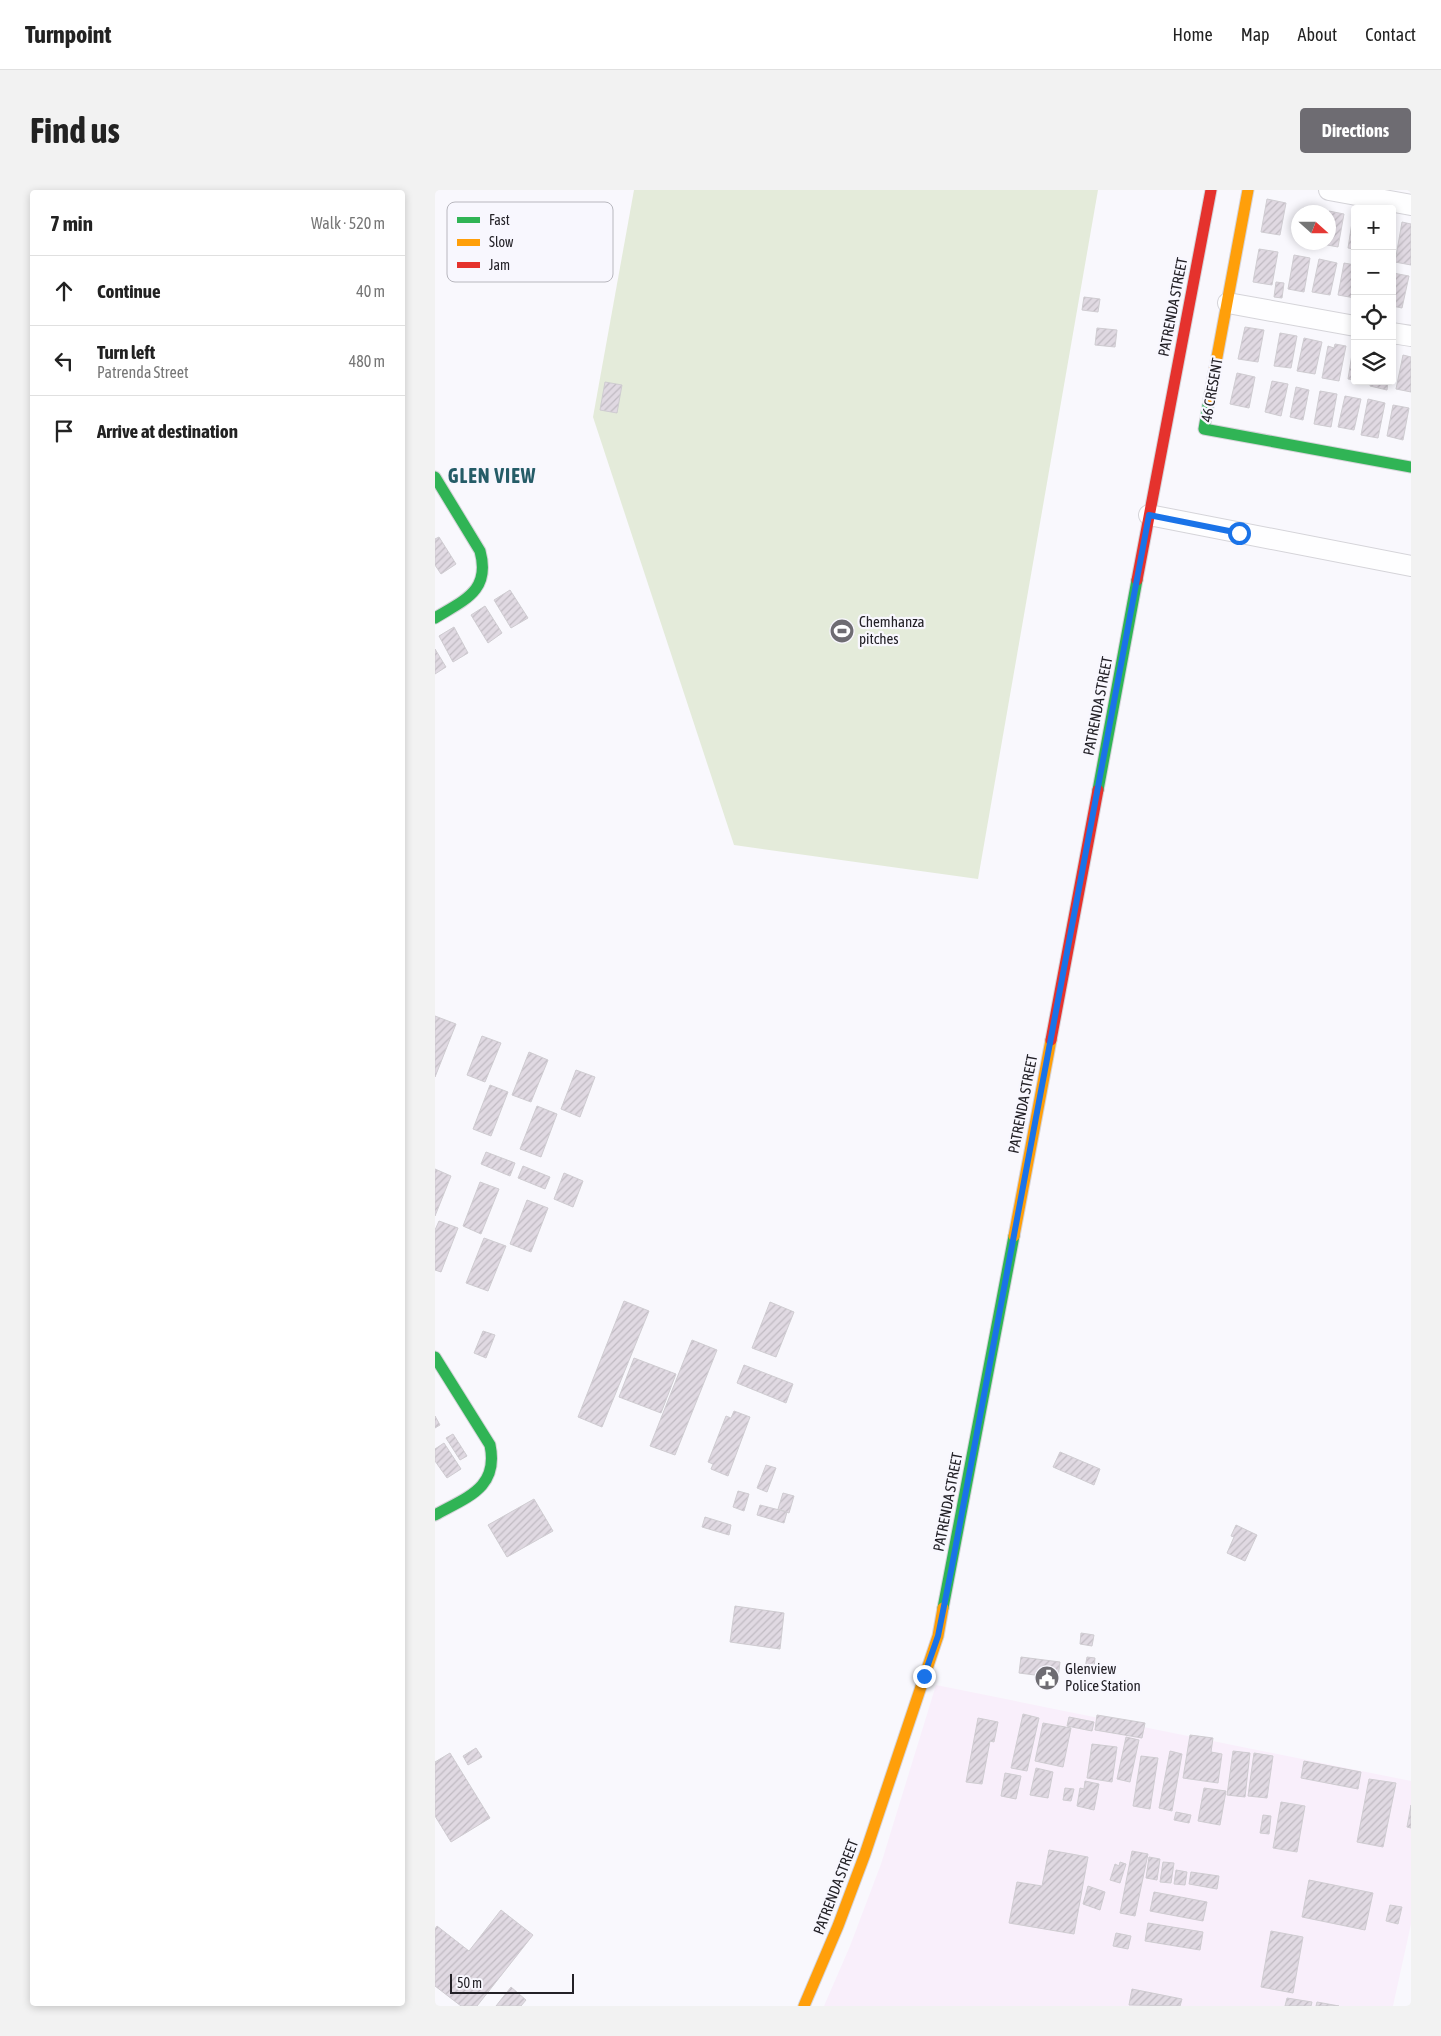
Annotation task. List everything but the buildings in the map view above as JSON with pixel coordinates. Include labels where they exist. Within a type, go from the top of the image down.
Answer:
[{"type":"street","name":"PATRENDA STREET","points":[[804,2006],[838,1926],[857,1875],[889,1786],[938,1636],[1211,190]]},
{"type":"street","points":[[1248,190],[1227,303],[1351,325]]},
{"type":"street","points":[[1329,190],[1411,205]]},
{"type":"street","name":"46 CRESENT","points":[[1227,303],[1205,429],[1411,466]]},
{"type":"street","points":[[1396,334],[1411,336]]},
{"type":"street","points":[[435,477],[480,551],[485,564],[482,583],[471,595],[435,618]]},
{"type":"street","points":[[1149,515],[1411,566]]},
{"type":"street","points":[[435,1515],[474,1492],[489,1479],[493,1469],[494,1457],[490,1445],[436,1360]]},
{"type":"shaded area","points":[[936,1685],[1411,1781],[1411,1924],[1393,2006],[824,2006],[850,1946],[881,1864]]},
{"type":"green space","name":"Chemhanza pitches","points":[[634,190],[1098,190],[978,879],[734,845],[593,417]]},
{"type":"traffic: fast","points":[[1209,400],[1204,429],[1411,467]]},
{"type":"traffic: fast","points":[[435,477],[480,551],[482,565],[482,576],[472,593],[456,606],[435,618]]},
{"type":"traffic: fast","points":[[1098,790],[1137,580]]},
{"type":"traffic: fast","points":[[943,1608],[1014,1236]]},
{"type":"traffic: fast","points":[[435,1357],[490,1445],[492,1460],[490,1472],[478,1489],[458,1503],[435,1515]]},
{"type":"traffic: slow","points":[[1209,400],[1248,190]]},
{"type":"traffic: slow","points":[[1014,1236],[1051,1040]]},
{"type":"traffic: slow","points":[[804,2006],[838,1926],[865,1854],[938,1636],[943,1608]]},
{"type":"traffic: jam","points":[[1137,580],[1211,190]]},
{"type":"traffic: jam","points":[[1051,1040],[1098,790]]},
{"type":"place","name":"Chemhanza pitches","points":[[842,631]]},
{"type":"place","name":"Glenview Police Station","points":[[1047,1678]]},
{"type":"district","name":"GLEN VIEW","points":[[492,476]]},
{"type":"route","points":[[924,1676],[938,1636],[951,1571],[1149,515],[1239,533]]}]
